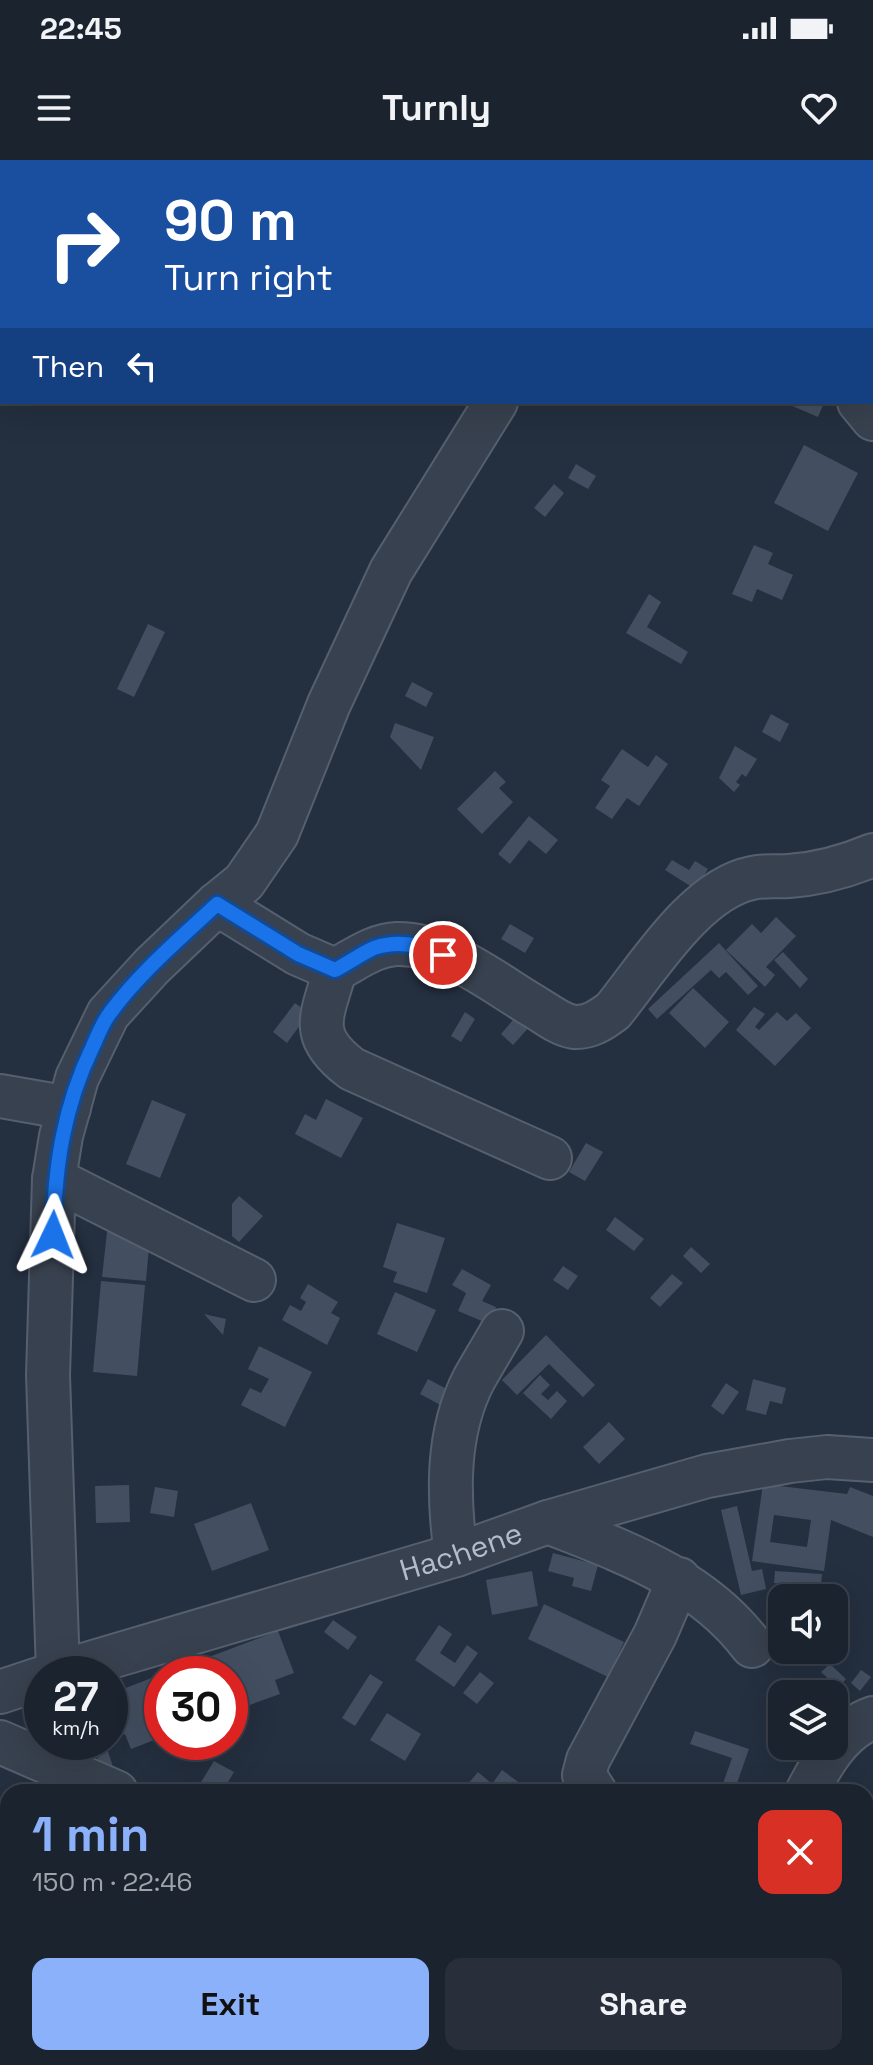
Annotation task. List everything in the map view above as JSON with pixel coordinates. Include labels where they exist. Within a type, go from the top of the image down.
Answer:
[{"type":"street","points":[[51,1656],[48,1375],[54,1179],[77,1078],[108,1014],[152,966],[244,882],[277,834],[329,704],[391,571],[495,404]]},
{"type":"street","points":[[861,404],[873,420]]},
{"type":"street","points":[[217,904],[298,954],[335,970],[373,948],[396,944],[425,947],[461,963],[563,1024],[583,1026],[597,1023],[613,1011],[696,908],[731,884],[754,877],[792,876],[845,866],[873,855]]},
{"type":"street","points":[[335,970],[320,1023],[326,1046],[336,1057],[352,1069],[550,1158]]},
{"type":"street","points":[[0,1096],[69,1108]]},
{"type":"street","points":[[54,1179],[254,1280]]},
{"type":"street","points":[[456,1555],[449,1507],[457,1426],[473,1381],[502,1331]]},
{"type":"street","name":"Hachene","points":[[115,1656],[456,1555],[548,1522],[707,1476],[815,1458],[873,1460]]},
{"type":"street","points":[[548,1522],[619,1550],[679,1579],[737,1625],[752,1646]]},
{"type":"street","points":[[590,1784],[584,1775],[588,1760],[655,1635],[679,1579]]},
{"type":"street","name":"Hachene","points":[[0,1692],[24,1684]]},
{"type":"street","points":[[812,1784],[835,1745],[854,1727],[873,1718]]},
{"type":"street","points":[[0,1742],[97,1784]]},
{"type":"building","points":[[791,404],[824,404],[818,417]]},
{"type":"building","points":[[804,445],[858,473],[828,531],[774,503]]},
{"type":"building","points":[[576,464],[596,476],[588,489],[568,478]]},
{"type":"building","points":[[554,484],[564,493],[545,517],[534,508]]},
{"type":"building","points":[[754,545],[773,553],[768,564],[793,575],[782,600],[757,589],[752,602],[732,594]]},
{"type":"building","points":[[649,594],[661,602],[647,627],[688,652],[681,664],[626,633]]},
{"type":"building","points":[[148,624],[165,632],[134,697],[117,689]]},
{"type":"building","points":[[412,682],[433,693],[426,707],[405,696]]},
{"type":"building","points":[[771,714],[789,724],[780,742],[762,732]]},
{"type":"building","points":[[395,723],[434,737],[421,770],[390,737]]},
{"type":"building","points":[[735,746],[757,759],[746,777],[742,774],[736,782],[740,785],[734,792],[719,778]]},
{"type":"building","points":[[622,749],[648,767],[656,755],[668,764],[639,806],[627,798],[612,819],[595,808],[610,786],[601,780]]},
{"type":"building","points":[[495,771],[506,782],[499,788],[513,802],[482,834],[457,809]]},
{"type":"building","points":[[529,816],[558,840],[546,854],[529,840],[510,864],[498,854]]},
{"type":"building","points":[[672,860],[689,870],[695,861],[708,869],[695,889],[665,870]]},
{"type":"building","points":[[776,917],[796,936],[766,967],[775,975],[765,987],[726,950],[752,924],[761,933]]},
{"type":"building","points":[[510,924],[534,938],[525,953],[501,939]]},
{"type":"building","points":[[719,943],[758,986],[748,995],[726,972],[719,978],[711,970],[657,1019],[648,1009]]},
{"type":"building","points":[[783,952],[808,979],[800,988],[774,960]]},
{"type":"building","points":[[693,988],[729,1022],[705,1048],[669,1013]]},
{"type":"building","points":[[295,1003],[309,1013],[287,1043],[273,1032]]},
{"type":"building","points":[[754,1007],[765,1014],[755,1027],[759,1030],[777,1012],[787,1021],[796,1013],[811,1028],[775,1066],[736,1030]]},
{"type":"building","points":[[465,1012],[475,1019],[461,1042],[451,1036]]},
{"type":"building","points":[[518,1014],[531,1025],[513,1045],[501,1034]]},
{"type":"building","points":[[326,1099],[363,1118],[341,1158],[295,1134],[305,1114],[316,1120]]},
{"type":"building","points":[[152,1100],[186,1114],[160,1178],[126,1164]]},
{"type":"building","points":[[586,1143],[603,1152],[585,1181],[569,1172]]},
{"type":"building","points":[[239,1196],[263,1216],[239,1242],[232,1236],[232,1204]]},
{"type":"building","points":[[615,1217],[644,1239],[634,1251],[606,1230]]},
{"type":"building","points":[[397,1223],[445,1238],[427,1293],[393,1282],[397,1272],[383,1267]]},
{"type":"building","points":[[107,1232],[150,1236],[146,1281],[102,1277]]},
{"type":"building","points":[[691,1247],[710,1264],[701,1273],[683,1256]]},
{"type":"building","points":[[563,1266],[578,1276],[568,1290],[553,1280]]},
{"type":"building","points":[[462,1269],[491,1285],[482,1301],[496,1307],[489,1324],[458,1311],[466,1293],[452,1285]]},
{"type":"building","points":[[672,1274],[683,1283],[660,1307],[650,1298]]},
{"type":"building","points":[[101,1281],[145,1285],[137,1376],[93,1372]]},
{"type":"building","points":[[308,1284],[338,1302],[331,1313],[340,1318],[327,1345],[282,1320],[290,1305],[301,1311],[306,1302],[300,1298]]},
{"type":"building","points":[[395,1292],[436,1310],[417,1352],[377,1334]]},
{"type":"building","points":[[204,1314],[226,1319],[223,1335]]},
{"type":"building","points":[[546,1335],[595,1385],[583,1397],[549,1364],[517,1395],[502,1380]]},
{"type":"building","points":[[259,1346],[312,1372],[285,1427],[241,1405],[250,1388],[261,1393],[269,1379],[248,1369]]},
{"type":"building","points":[[540,1375],[550,1385],[541,1394],[548,1400],[557,1391],[567,1401],[551,1419],[523,1393]]},
{"type":"building","points":[[428,1379],[454,1393],[446,1408],[420,1394]]},
{"type":"building","points":[[753,1379],[786,1388],[782,1404],[770,1401],[766,1415],[746,1410]]},
{"type":"building","points":[[726,1383],[739,1392],[723,1415],[711,1406]]},
{"type":"building","points":[[609,1422],[625,1439],[599,1464],[583,1447]]},
{"type":"building","points":[[763,1484],[847,1494],[850,1487],[873,1496],[873,1537],[831,1520],[824,1571],[752,1561]],"holes":[[[774,1515],[811,1520],[807,1547],[770,1542]]]},
{"type":"building","points":[[129,1485],[130,1522],[96,1523],[95,1486]]},
{"type":"building","points":[[155,1487],[178,1491],[174,1517],[150,1513]]},
{"type":"building","points":[[251,1503],[269,1550],[212,1571],[194,1524]]},
{"type":"building","points":[[737,1506],[752,1571],[762,1569],[766,1589],[741,1595],[721,1510]]},
{"type":"building","points":[[553,1553],[598,1565],[591,1591],[572,1586],[574,1578],[548,1571]]},
{"type":"building","points":[[532,1571],[538,1606],[492,1615],[486,1580]]},
{"type":"building","points":[[775,1571],[822,1574],[821,1584],[774,1583]]},
{"type":"building","points":[[544,1604],[624,1642],[608,1677],[528,1639]]},
{"type":"building","points":[[333,1620],[357,1637],[348,1650],[324,1632]]},
{"type":"building","points":[[439,1625],[452,1634],[440,1653],[455,1663],[467,1645],[478,1653],[454,1687],[415,1660]]},
{"type":"building","points":[[278,1631],[294,1673],[275,1680],[280,1694],[248,1706],[248,1656],[212,1656]]},
{"type":"building","points":[[830,1664],[846,1679],[830,1680],[821,1672]]},
{"type":"building","points":[[861,1670],[871,1677],[860,1691],[851,1683]]},
{"type":"building","points":[[480,1672],[494,1683],[477,1704],[463,1693]]},
{"type":"building","points":[[370,1674],[383,1682],[355,1726],[342,1718]]},
{"type":"building","points":[[144,1681],[144,1744],[131,1749],[128,1742],[128,1687]]},
{"type":"building","points":[[387,1713],[421,1734],[405,1761],[370,1740]]},
{"type":"building","points":[[695,1731],[749,1749],[737,1784],[723,1784],[732,1758],[690,1744]]},
{"type":"building","points":[[98,1760],[111,1760],[114,1770],[102,1773]]},
{"type":"building","points":[[214,1761],[234,1772],[227,1784],[200,1784]]},
{"type":"building","points":[[502,1770],[521,1784],[492,1784]]},
{"type":"building","points":[[478,1772],[492,1784],[468,1784]]},
{"type":"route","points":[[53,1235],[54,1179],[61,1136],[77,1078],[108,1014],[152,966],[217,904],[298,954],[335,970],[373,948],[396,944],[425,947],[443,955]]}]
